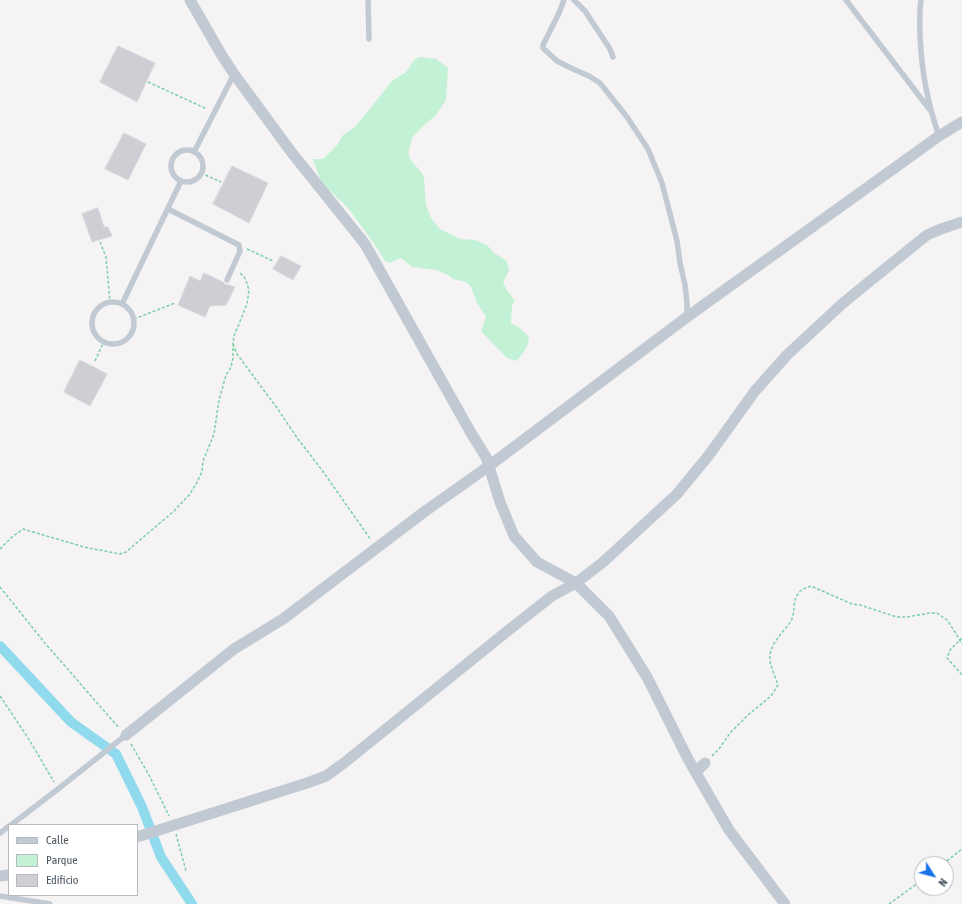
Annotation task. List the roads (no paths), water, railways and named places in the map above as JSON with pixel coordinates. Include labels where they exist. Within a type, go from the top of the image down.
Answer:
[{"type":"street","points":[[190,0],[234,74],[292,153],[364,244],[486,457],[500,502],[514,536],[537,562],[576,583],[609,616],[647,677],[688,759],[729,830],[784,904]]},
{"type":"street","points":[[126,735],[234,648],[283,619],[424,512],[489,466],[687,317],[939,136],[962,122]]},
{"type":"street","points":[[138,837],[307,784],[326,776],[344,764],[552,596],[576,583],[602,563],[677,494],[709,455],[755,391],[792,350],[848,299],[927,235],[962,222]]},
{"type":"street","points":[[696,772],[705,763]]},
{"type":"lane","points":[[368,0],[369,39]]},
{"type":"lane","points":[[564,0],[564,3],[543,45],[544,51],[557,61],[589,76],[600,83],[627,117],[648,149],[662,183],[677,241],[686,291],[687,317]]},
{"type":"lane","points":[[574,0],[586,11],[610,49],[613,57]]},
{"type":"lane","points":[[846,0],[930,110]]},
{"type":"lane","points":[[921,0],[919,12],[921,57],[924,82],[930,110],[939,136]]},
{"type":"lane","points":[[194,152],[234,74]]},
{"type":"lane","points":[[184,150],[194,152],[201,158],[201,173],[195,180],[186,182],[181,181],[173,175],[171,170],[172,160],[175,155],[184,150]]},
{"type":"lane","points":[[122,304],[181,181]]},
{"type":"lane","points":[[168,209],[239,245],[240,251],[226,280]]},
{"type":"lane","points":[[110,302],[122,304],[128,308],[134,319],[132,331],[127,338],[120,342],[112,343],[100,339],[93,327],[93,318],[97,310],[104,304],[110,302]]},
{"type":"lane","points":[[13,824],[126,735]]},
{"type":"lane","points":[[0,896],[50,904]]},
{"type":"waterway","points":[[0,646],[71,722],[116,754],[142,807],[161,857],[192,904]]}]
